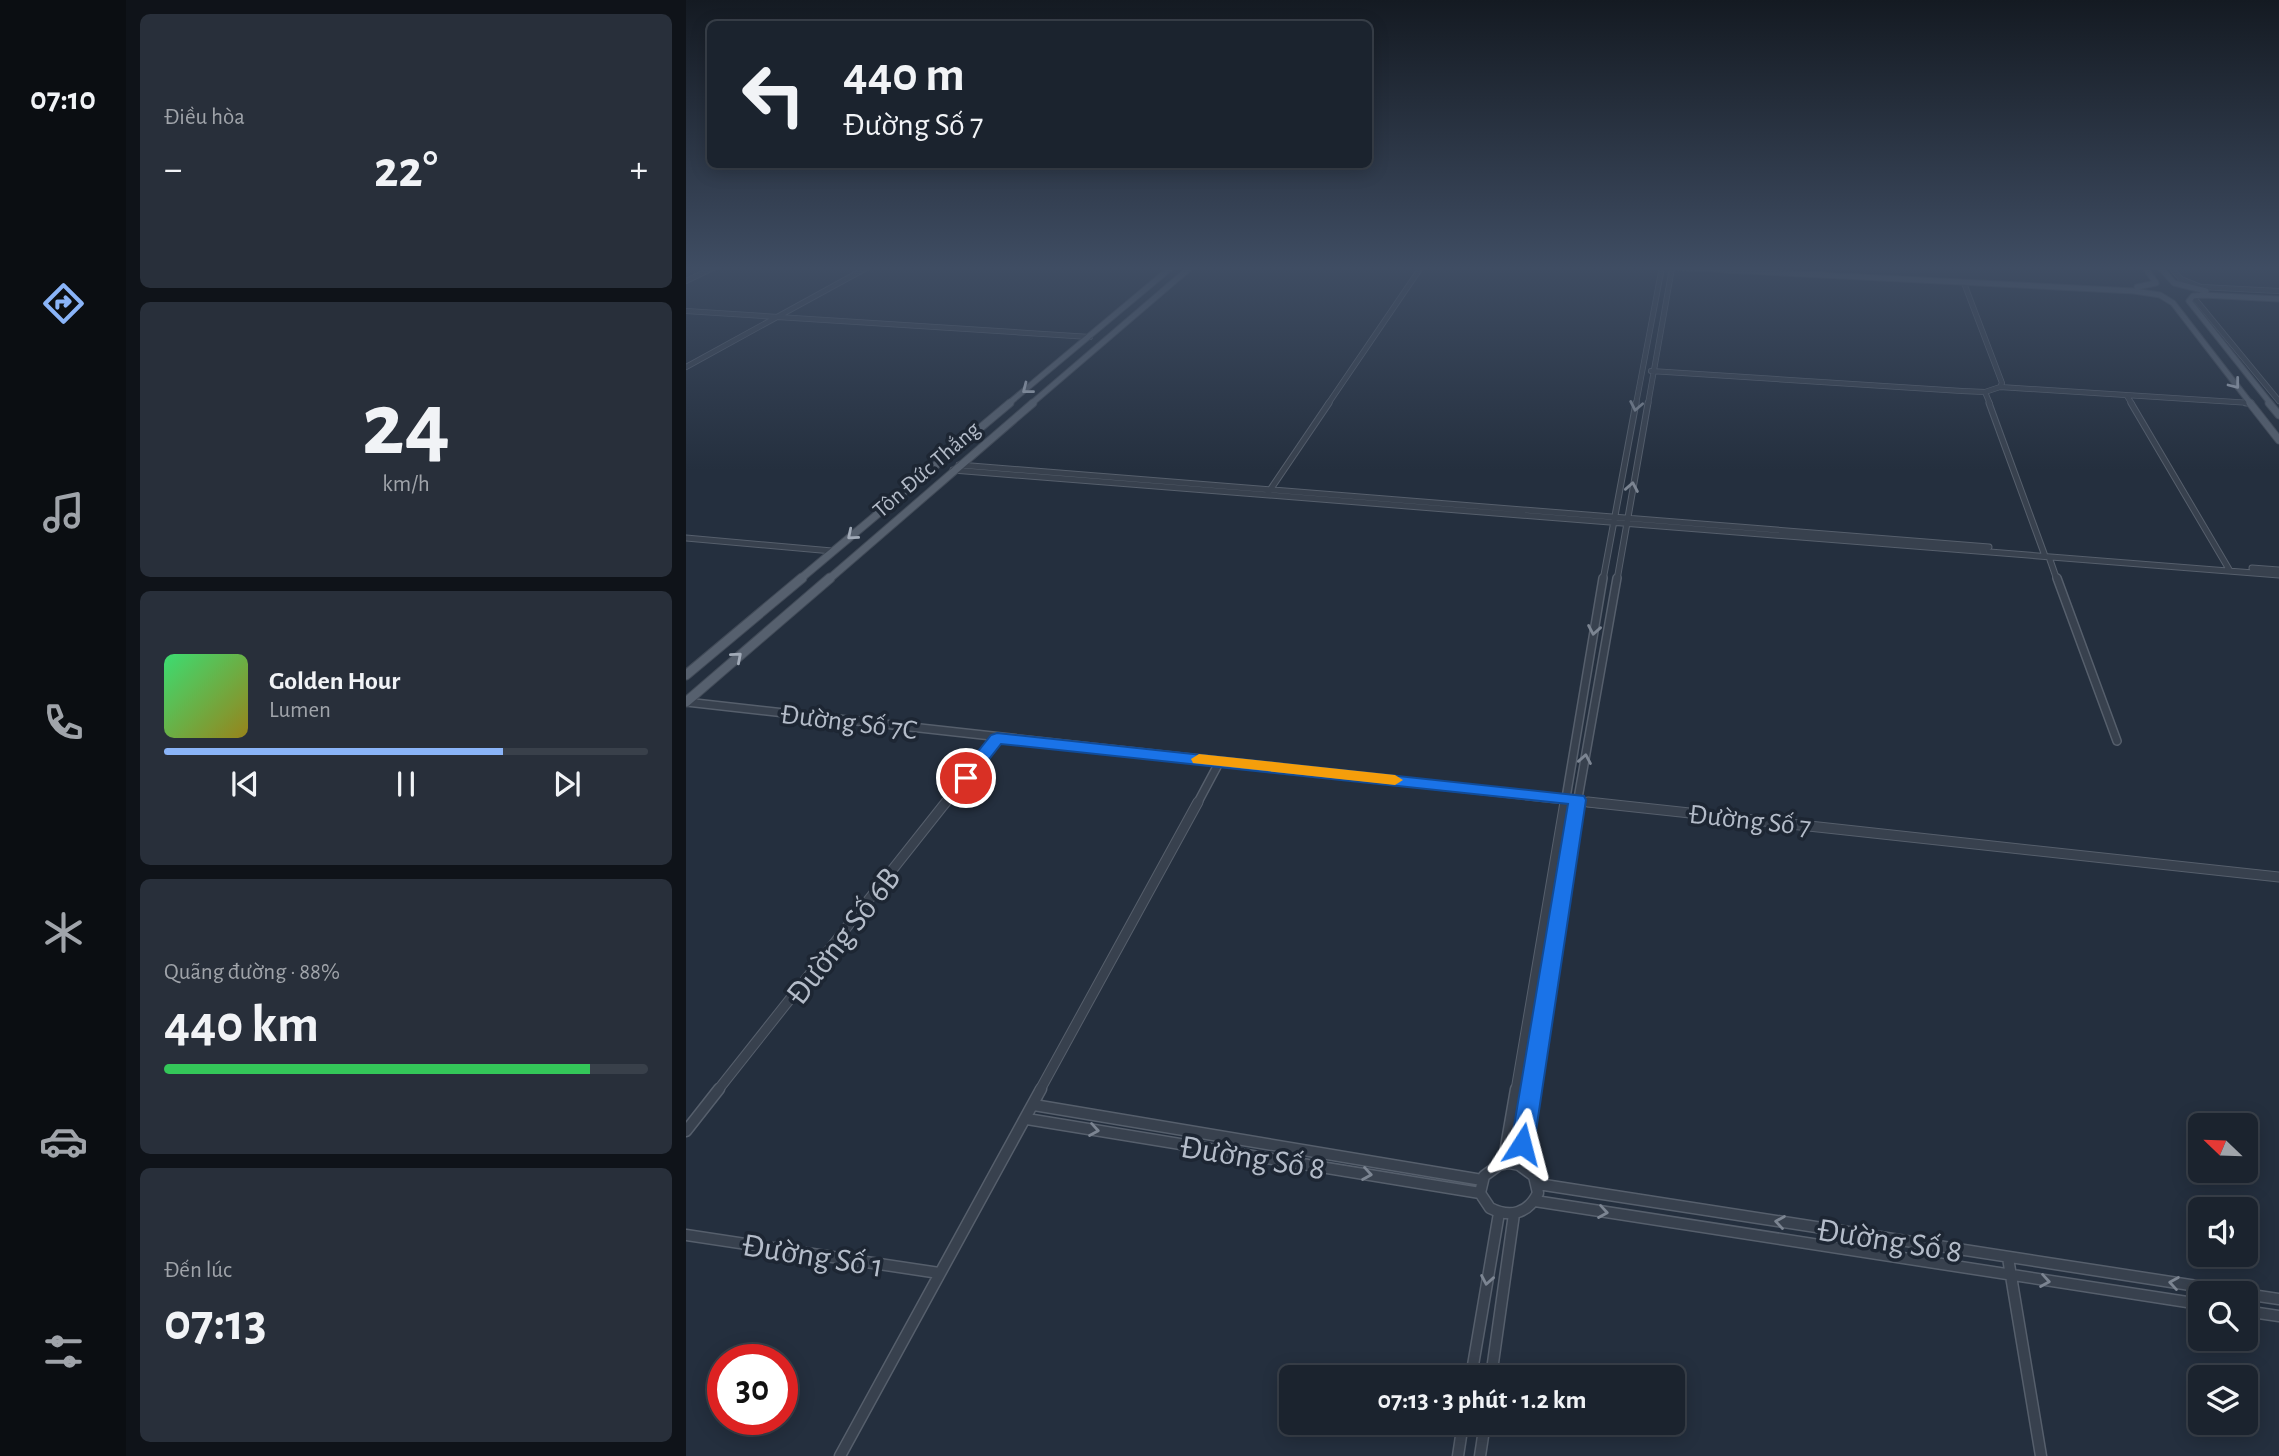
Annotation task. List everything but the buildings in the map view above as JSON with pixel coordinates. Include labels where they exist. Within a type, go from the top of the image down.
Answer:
[{"type":"main road","name":"Tôn Đức Thắng","points":[[686,675],[1094,334]]},
{"type":"main road","name":"Tôn Đức Thắng","points":[[686,702],[1114,334]]},
{"type":"main road","points":[[2197,334],[2279,440]]},
{"type":"main road","points":[[2215,334],[2278,411]]},
{"type":"main road","points":[[1075,350],[1094,351]]},
{"type":"main road","points":[[934,466],[956,468]]},
{"type":"main road","points":[[743,626],[770,629]]},
{"type":"street","points":[[686,367],[746,334]]},
{"type":"street","points":[[1042,334],[1090,337]]},
{"type":"street","points":[[1267,493],[1376,334]]},
{"type":"street","points":[[1503,1164],[1613,521],[1650,334]]},
{"type":"street","points":[[1519,1165],[1578,800],[1660,334]]},
{"type":"street","points":[[1983,334],[2002,383],[1997,388]]},
{"type":"street","points":[[2224,334],[2279,401]]},
{"type":"street","points":[[1643,371],[1985,392],[1997,388],[2251,403]]},
{"type":"street","points":[[1985,392],[2117,741]]},
{"type":"street","points":[[2127,396],[2228,569]]},
{"type":"street","points":[[1630,434],[1641,435]]},
{"type":"street","points":[[956,468],[2279,573]]},
{"type":"street","points":[[686,538],[832,551]]},
{"type":"street","name":"Đường Số 7C","points":[[686,702],[1220,761]]},
{"type":"street","name":"Đường Số 6B","points":[[686,1131],[997,738]]},
{"type":"street","points":[[840,1456],[939,1273],[1027,1119],[1220,761]]},
{"type":"street","name":"Đường Số 7","points":[[1220,761],[2279,877]]},
{"type":"street","name":"Đường Số 8","points":[[1034,1105],[1482,1180]]},
{"type":"street","name":"Đường Số 8","points":[[1027,1119],[1480,1193]]},
{"type":"street","points":[[1503,1164],[1519,1165],[1528,1169],[1538,1184],[1535,1201],[1529,1208],[1514,1214],[1499,1213],[1490,1208],[1480,1193],[1482,1180],[1490,1169],[1503,1164]]},
{"type":"street","name":"Đường Số 8","points":[[1538,1184],[2188,1286]]},
{"type":"street","name":"Đường Số 8","points":[[1535,1201],[2188,1302]]},
{"type":"street","points":[[1473,1365],[1499,1213]]},
{"type":"street","points":[[1493,1365],[1514,1214]]},
{"type":"street","name":"Đường Số 1","points":[[686,1235],[939,1273]]},
{"type":"street","points":[[2008,1258],[2041,1456]]},
{"type":"street","name":"Đường Số 8","points":[[2258,1296],[2279,1299]]},
{"type":"street","points":[[2258,1313],[2279,1316]]},
{"type":"street","points":[[1458,1456],[1461,1435]]},
{"type":"street","points":[[1480,1456],[1483,1435]]},
{"type":"slow traffic","points":[[1199,759],[1395,780]]},
{"type":"route","points":[[966,778],[997,738],[1578,800],[1522,1144]]}]
